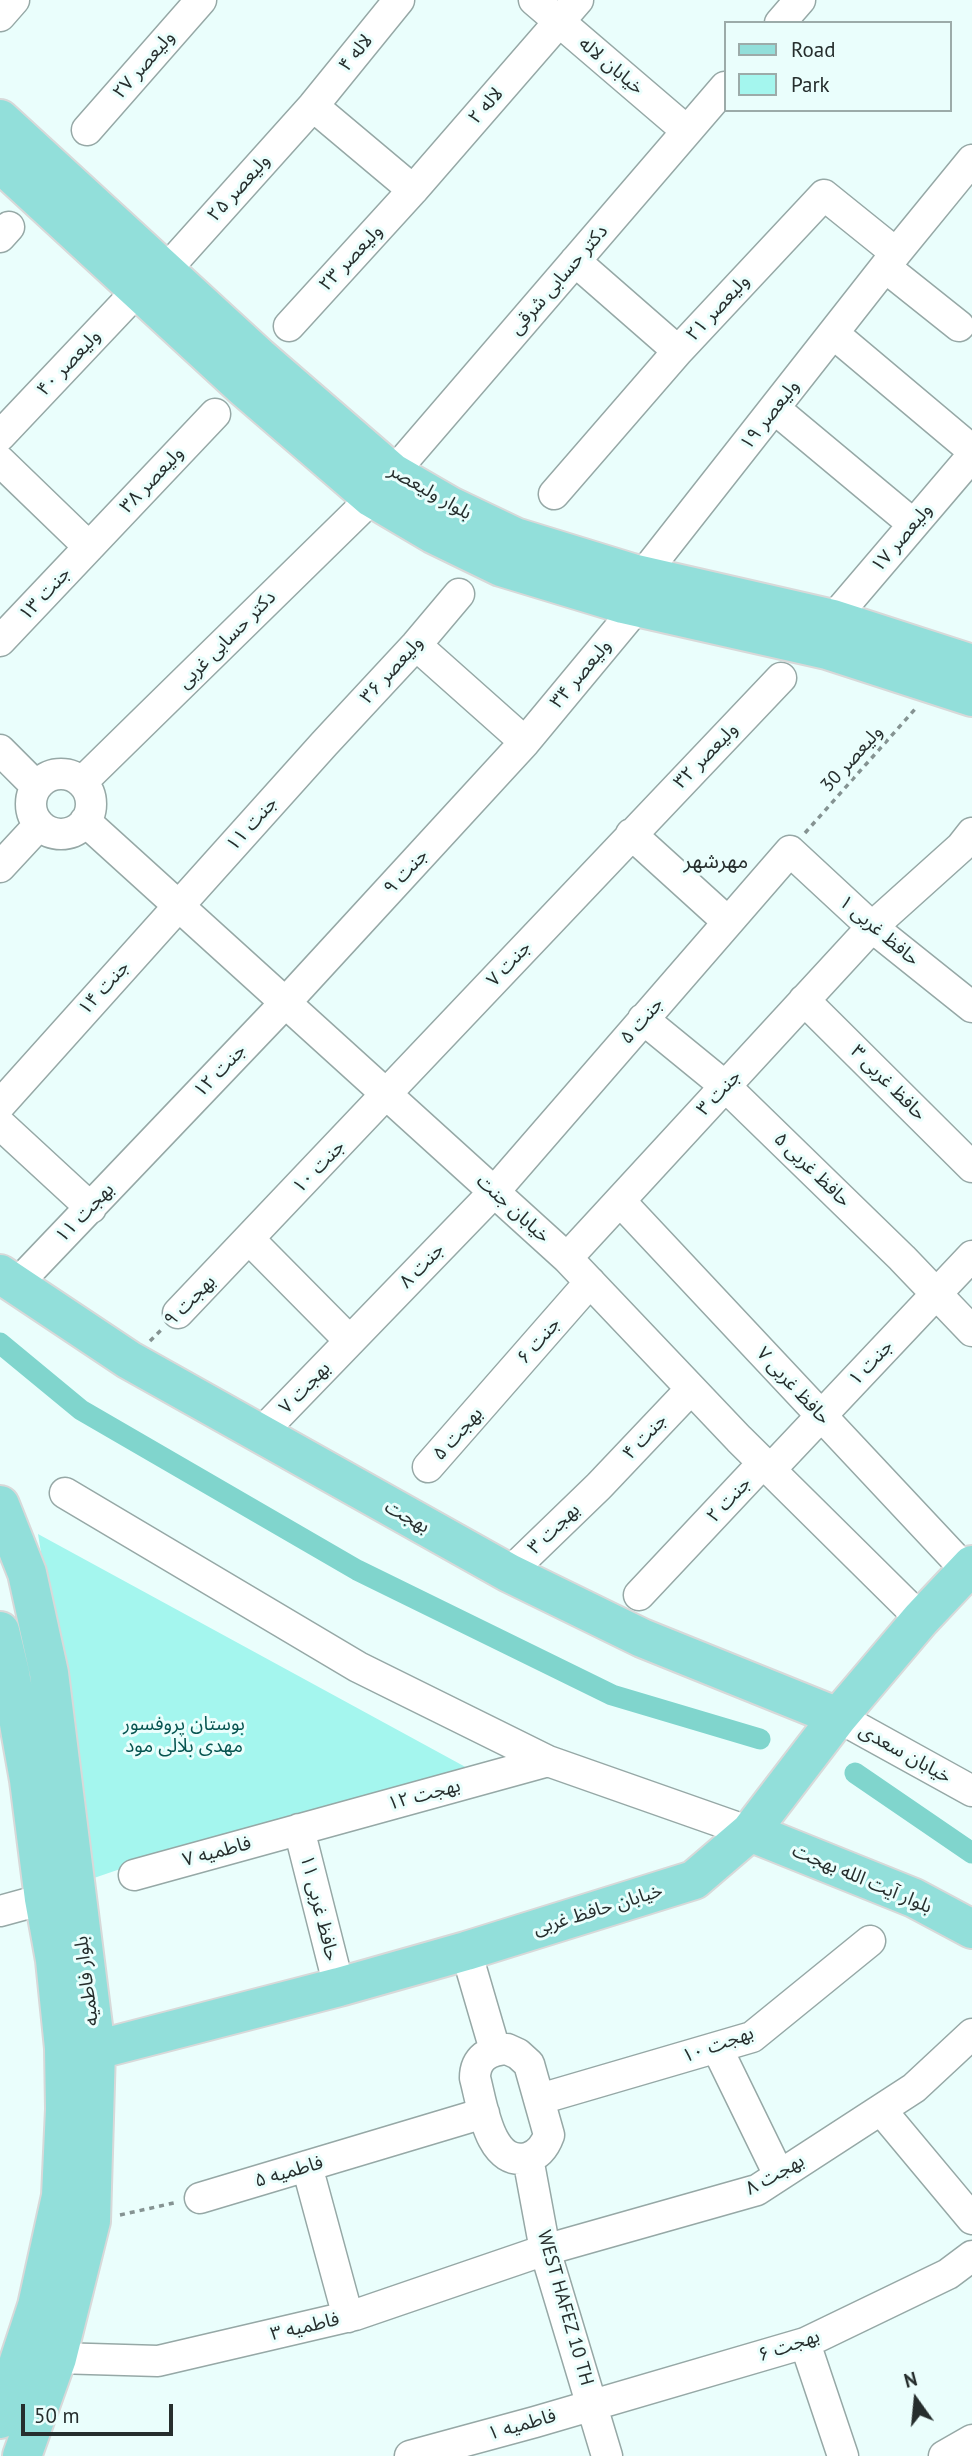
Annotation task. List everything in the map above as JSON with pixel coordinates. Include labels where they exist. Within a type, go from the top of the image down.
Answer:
[{"type":"main road","name":"بلوار ولیعصر","points":[[0,119],[151,280]]},
{"type":"main road","name":"بلوار ولیعصر","points":[[0,163],[151,280],[382,485],[441,520],[515,537],[640,591],[972,697]]},
{"type":"main road","name":"بلوار ولیعصر","points":[[640,591],[832,619],[972,664]]},
{"type":"main road","name":"بهجت","points":[[8,1279],[129,1360],[509,1573],[642,1638],[838,1717]]},
{"type":"main road","name":"بلوار فاطمیه","points":[[0,1505],[27,1573],[49,1673],[96,2050],[91,2221],[57,2357],[22,2456]]},
{"type":"main road","name":"خیابان حافظ غربی","points":[[96,2050],[466,1951],[694,1880],[750,1832],[838,1717],[921,1619],[969,1568]]},
{"type":"main road","name":"بلوار فاطمیه","points":[[0,1631],[29,1780],[44,1899],[55,1960],[64,2048],[65,2109],[61,2196],[37,2306],[0,2419]]},
{"type":"main road","name":"بلوار آیت الله بهجت","points":[[750,1832],[914,1898],[972,1929]]},
{"type":"street","points":[[0,16],[14,0]]},
{"type":"street","name":"ولیعصر ۲۷","points":[[87,130],[201,0]]},
{"type":"street","name":"لاله ۴","points":[[313,106],[399,0]]},
{"type":"street","name":"خیابان لاله","points":[[534,0],[569,11],[687,131]]},
{"type":"street","points":[[782,21],[800,0]]},
{"type":"street","name":"لاله ۲","points":[[413,190],[569,11]]},
{"type":"street","name":"دکتر حسابی شرقی","points":[[382,485],[724,88]]},
{"type":"street","points":[[313,106],[413,190]]},
{"type":"street","name":"ولیعصر ۲۵","points":[[151,280],[313,106]]},
{"type":"street","name":"ولیعصر ۱۹","points":[[640,591],[775,409],[972,160]]},
{"type":"street","name":"ولیعصر ۲۳","points":[[289,326],[413,190]]},
{"type":"street","name":"ولیعصر ۲۱","points":[[554,494],[678,351],[824,195],[891,260]]},
{"type":"street","points":[[891,260],[959,326]]},
{"type":"street","points":[[575,261],[678,351]]},
{"type":"street","name":"ولیعصر ۴۰","points":[[0,436],[151,280]]},
{"type":"street","points":[[834,334],[972,450]]},
{"type":"street","points":[[775,409],[914,524]]},
{"type":"street","name":"ولیعصر ۳۸","points":[[89,547],[215,414]]},
{"type":"street","name":"ولیعصر ۱۷","points":[[832,619],[972,456]]},
{"type":"street","points":[[0,461],[89,547]]},
{"type":"street","name":"دکتر حسابی غربی","points":[[82,782],[382,485]]},
{"type":"street","name":"جنت ۱۳","points":[[0,641],[89,547]]},
{"type":"street","name":"ولیعصر ۳۴","points":[[525,742],[640,591]]},
{"type":"street","name":"ولیعصر ۳۶","points":[[324,744],[416,645],[459,594]]},
{"type":"street","points":[[416,645],[525,742]]},
{"type":"street","name":"ولیعصر ۳۲","points":[[631,834],[781,678]]},
{"type":"street","name":"جنت ۹","points":[[286,1002],[525,742]]},
{"type":"street","name":"جنت ۱۱","points":[[180,904],[324,744]]},
{"type":"street","points":[[0,750],[36,786]]},
{"type":"street","points":[[53,774],[74,776],[82,782],[90,797],[91,806],[85,821],[78,828],[58,834],[39,825],[31,810],[32,793],[36,786],[53,774]]},
{"type":"street","name":"خیابان جنت","points":[[85,821],[180,904],[567,1258],[691,1389],[921,1619]]},
{"type":"street","points":[[0,867],[39,825]]},
{"type":"street","points":[[631,834],[728,922]]},
{"type":"street","name":"جنت ۷","points":[[388,1095],[631,834]]},
{"type":"street","name":"جنت ۳","points":[[567,1258],[872,927],[968,845]]},
{"type":"street","name":"جنت ۵","points":[[494,1192],[790,851]]},
{"type":"street","name":"حافظ غربی ۱","points":[[790,851],[872,927],[972,1007]]},
{"type":"street","name":"جنت ۱۴","points":[[0,1105],[180,904]]},
{"type":"street","name":"حافظ غربی ۳","points":[[804,1000],[972,1167]]},
{"type":"street","name":"جنت ۱۲","points":[[153,1141],[286,1002]]},
{"type":"street","name":"حافظ غربی ۵","points":[[643,1020],[725,1086],[972,1331]]},
{"type":"street","name":"جنت ۱۰","points":[[250,1240],[388,1095]]},
{"type":"street","points":[[0,1124],[91,1208]]},
{"type":"street","name":"بهجت ۱۱","points":[[8,1279],[91,1208],[153,1141]]},
{"type":"street","name":"جنت ۸","points":[[350,1341],[494,1192]]},
{"type":"street","name":"حافظ غربی ۷","points":[[620,1201],[969,1568]]},
{"type":"street","points":[[250,1240],[350,1341]]},
{"type":"street","name":"بهجت ۹","points":[[178,1313],[250,1240]]},
{"type":"street","name":"جنت ۱","points":[[767,1466],[821,1415],[972,1256]]},
{"type":"street","name":"جنت ۶","points":[[488,1400],[590,1282]]},
{"type":"street","name":"بهجت ۷","points":[[260,1434],[350,1341]]},
{"type":"street","name":"جنت ۴","points":[[600,1486],[691,1389]]},
{"type":"street","name":"بهجت ۵","points":[[428,1467],[488,1400]]},
{"type":"street","name":"جنت ۲","points":[[639,1595],[694,1536],[767,1466]]},
{"type":"street","name":"بهجت ۳","points":[[509,1573],[600,1486]]},
{"type":"street","points":[[65,1493],[358,1667],[548,1761],[750,1832]]},
{"type":"street","name":"خیابان سعدی","points":[[838,1717],[972,1791]]},
{"type":"street","name":"بهجت ۱۲","points":[[299,1829],[548,1761]]},
{"type":"street","name":"فاطمیه ۷","points":[[134,1875],[299,1829]]},
{"type":"street","name":"حافظ غربی ۱۱","points":[[299,1829],[339,1987]]},
{"type":"street","points":[[0,1911],[44,1899]]},
{"type":"street","name":"بهجت ۱۰","points":[[540,2099],[752,2037],[870,1941]]},
{"type":"street","points":[[466,1951],[495,2050]]},
{"type":"street","name":"بهجت ۸","points":[[545,2250],[757,2190],[914,2088],[972,2034]]},
{"type":"street","points":[[717,2048],[779,2175]]},
{"type":"street","points":[[507,2049],[518,2054],[529,2064],[540,2099],[549,2135],[545,2146],[528,2158],[518,2159],[506,2155],[495,2145],[484,2113],[475,2069],[485,2054],[495,2050],[507,2049]]},
{"type":"street","points":[[881,2110],[972,2219]]},
{"type":"street","name":"فاطمیه ۵","points":[[200,2198],[484,2113]]},
{"type":"street","name":"WEST HAFEZ 10 TH","points":[[528,2158],[545,2250],[607,2456]]},
{"type":"street","points":[[307,2166],[348,2317]]},
{"type":"street","name":"فاطمیه ۳","points":[[57,2357],[158,2361],[348,2317],[545,2250]]},
{"type":"street","name":"بهجت ۶","points":[[593,2404],[805,2343],[948,2273],[972,2256]]},
{"type":"street","points":[[805,2343],[843,2456]]},
{"type":"street","name":"فاطمیه ۱","points":[[410,2456],[593,2404]]},
{"type":"street","points":[[944,2456],[972,2440]]},
{"type":"path","name":"ولیعصر 30","points":[[790,851],[936,685]]},
{"type":"path","name":"بهجت ۹","points":[[129,1360],[178,1313]]},
{"type":"path","points":[[91,2221],[200,2198]]},
{"type":"green space","name":"بوستان پروفسور مهدی بلالی مود","points":[[38,1534],[471,1770],[167,1853],[94,1878]]},
{"type":"waterway","points":[[0,1343],[81,1410],[357,1570],[612,1695],[760,1739]]},
{"type":"waterway","points":[[855,1773],[972,1853]]},
{"type":"district","name":"مهرشهر","points":[[716,862]]}]
